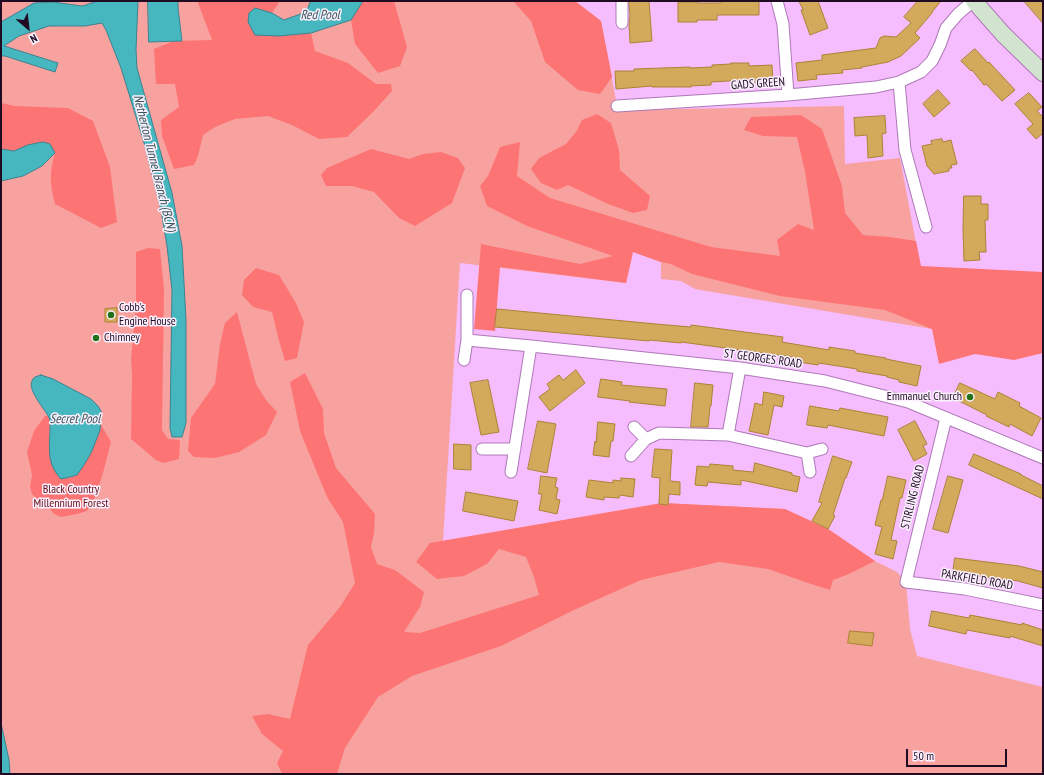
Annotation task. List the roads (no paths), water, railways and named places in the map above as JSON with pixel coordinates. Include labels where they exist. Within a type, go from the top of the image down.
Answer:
[{"type":"street","points":[[622,1],[622,24]]},
{"type":"street","points":[[777,1],[783,24],[786,49],[788,95]]},
{"type":"street","points":[[973,1],[1003,34],[1043,73]]},
{"type":"street","name":"GADS GREEN","points":[[617,106],[788,95],[876,87],[900,82],[921,72],[932,61],[946,28],[958,14],[973,1]]},
{"type":"street","points":[[900,82],[905,150],[926,227]]},
{"type":"street","points":[[464,360],[467,340],[467,295]]},
{"type":"street","name":"ST GEORGES ROAD","points":[[467,340],[740,368],[825,381],[908,402],[1043,458]]},
{"type":"street","points":[[511,472],[531,346]]},
{"type":"street","points":[[728,435],[740,368]]},
{"type":"street","name":"STIRLING ROAD","points":[[906,582],[946,418]]},
{"type":"street","points":[[634,427],[646,439]]},
{"type":"street","points":[[632,456],[646,439],[659,433],[728,435],[807,453],[822,449]]},
{"type":"street","points":[[482,449],[515,449]]},
{"type":"street","points":[[807,453],[810,472]]},
{"type":"street","name":"PARKFIELD ROAD","points":[[906,582],[964,589],[1043,606]]},
{"type":"water","name":"Netherton Tunnel Branch (BCN)","points":[[98,1],[138,1],[136,50],[137,68],[172,193],[182,246],[186,320],[186,423],[182,437],[172,437],[170,428],[172,290],[161,210],[145,146],[121,68],[106,30],[102,23],[85,26],[49,26],[19,36],[4,46],[58,63],[55,72],[1,56],[1,22],[34,3],[53,2],[82,6]]},
{"type":"water","points":[[148,1],[178,1],[182,41],[149,42]]},
{"type":"water","name":"Red Pool","points":[[311,1],[363,1],[351,20],[311,33],[279,36],[255,35],[248,22],[249,13],[255,8],[272,13],[284,20],[306,12]]},
{"type":"water","points":[[43,142],[50,144],[55,153],[42,166],[23,176],[1,181],[1,149],[14,151],[28,145]]},
{"type":"water","name":"Secret Pool","points":[[41,375],[53,379],[91,399],[101,411],[100,430],[92,451],[77,475],[61,479],[52,465],[50,458],[50,420],[31,387],[32,381],[35,377]]},
{"type":"water","points":[[1,723],[9,760],[10,774],[1,774]]},
{"type":"place","name":"Cobb's Engine House","points":[[111,315]]},
{"type":"place","name":"Chimney","points":[[96,338]]},
{"type":"place","name":"Emmanuel Church","points":[[970,397]]},
{"type":"park label","name":"Black Country Millennium Forest","points":[[71,497]]}]
